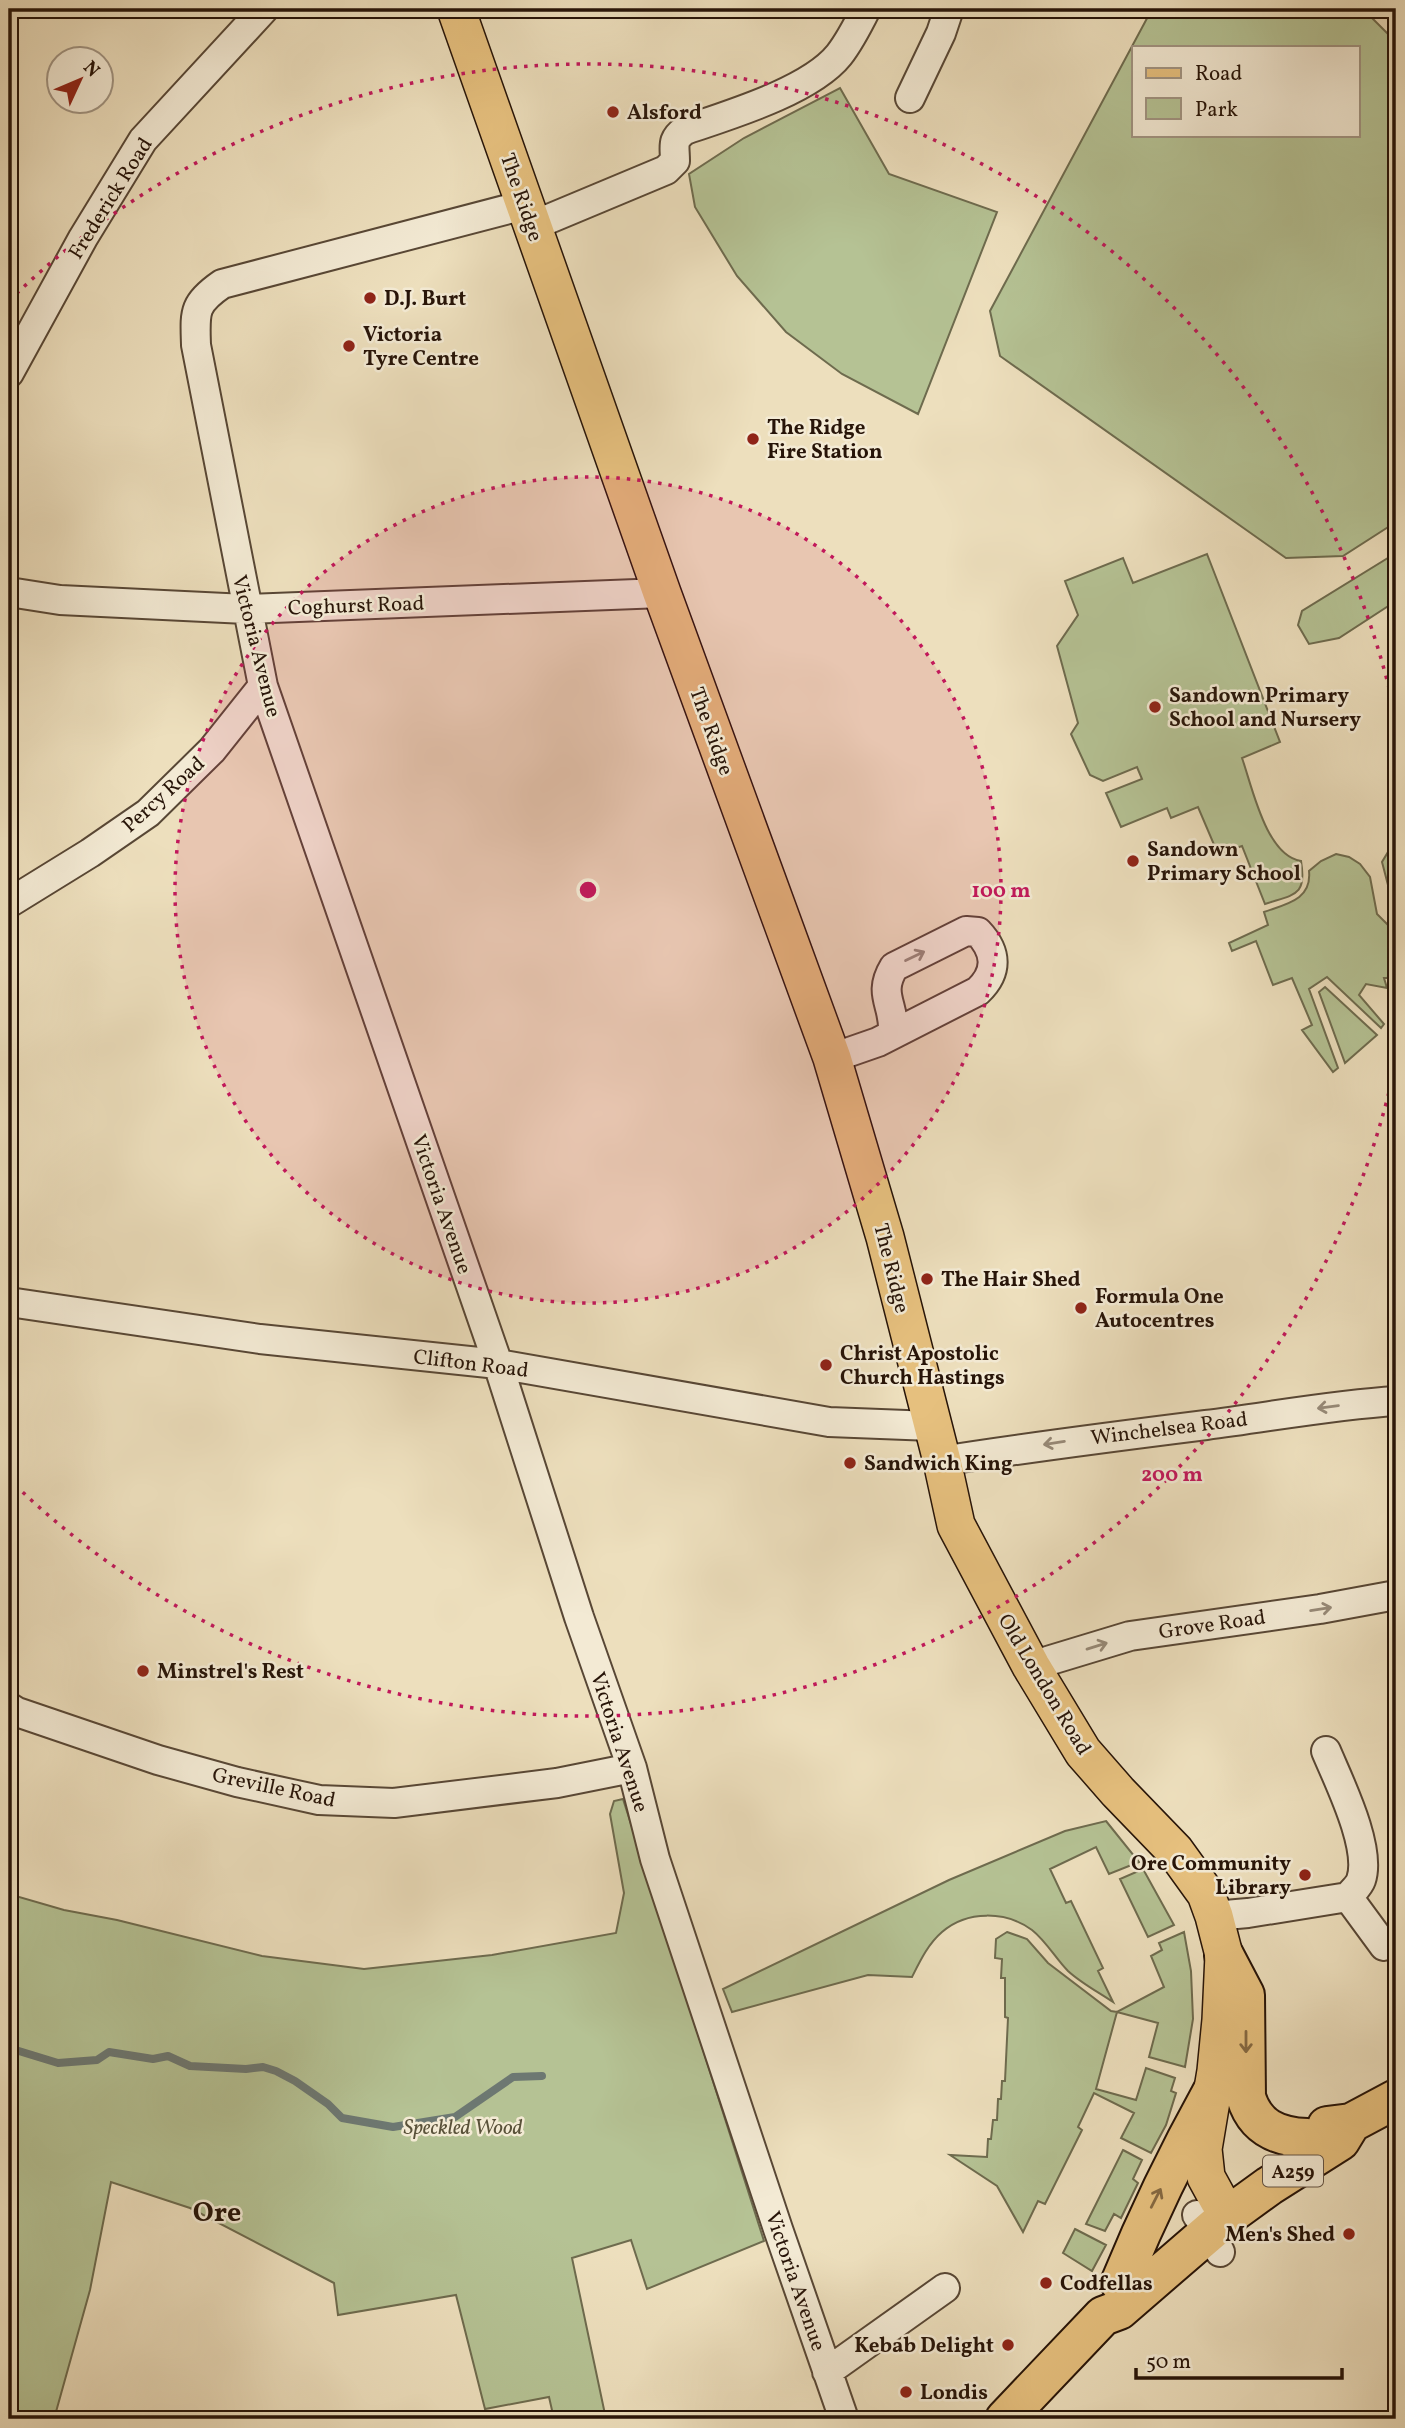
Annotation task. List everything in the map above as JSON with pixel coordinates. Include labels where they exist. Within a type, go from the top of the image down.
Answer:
[{"type":"highway","points":[[1224,1955],[1245,1995],[1246,2096],[1250,2112],[1266,2127],[1286,2137],[1307,2138]]},
{"type":"highway","points":[[1112,2300],[1151,2208],[1177,2154],[1212,2092]]},
{"type":"highway","name":"A259","points":[[1214,2222],[1307,2138],[1329,2125],[1351,2123],[1396,2099]]},
{"type":"highway","name":"A259","points":[[1005,2419],[1112,2300],[1214,2222],[1340,2141],[1351,2123]]},
{"type":"main road","name":"The Ridge","points":[[456,9],[662,593],[832,1058],[885,1237],[942,1461]]},
{"type":"main road","name":"Old London Road","points":[[942,1461],[956,1525],[1031,1666],[1083,1752],[1175,1851],[1206,1894],[1214,1916],[1224,1955],[1219,2044],[1203,2149],[1214,2222]]},
{"type":"street","name":"Frederick Road","points":[[9,373],[83,238],[144,141],[264,9]]},
{"type":"street","name":"Victoria Avenue","points":[[844,2419],[655,1859],[632,1768],[579,1617],[498,1364],[263,686],[196,345],[195,314],[205,296],[222,284],[528,215],[666,170],[675,162],[673,143],[685,130],[789,90],[821,72],[838,57],[866,9]]},
{"type":"street","points":[[910,98],[941,33],[949,9]]},
{"type":"street","name":"Coghurst Road","points":[[9,593],[60,600],[246,609],[662,593]]},
{"type":"street","name":"Percy Road","points":[[9,903],[148,813],[212,750],[263,686]]},
{"type":"street","points":[[832,1058],[878,1042],[893,1033]]},
{"type":"street","name":"Clifton Road","points":[[9,1302],[260,1339],[498,1364],[829,1422],[932,1426]]},
{"type":"street","name":"Winchelsea Road","points":[[942,1461],[1076,1440],[1396,1401]]},
{"type":"street","name":"Grove Road","points":[[1031,1666],[1130,1636],[1320,1609],[1396,1595]]},
{"type":"street","name":"Greville Road","points":[[9,1707],[87,1738],[159,1760],[237,1782],[319,1800],[394,1803],[557,1783],[632,1768]]},
{"type":"street","points":[[1214,1916],[1348,1897],[1361,1882],[1364,1861],[1355,1824],[1326,1751]]},
{"type":"street","points":[[1348,1897],[1384,1946]]},
{"type":"street","points":[[827,2372],[945,2288]]},
{"type":"green space","points":[[1152,9],[1363,9],[1396,42],[1396,522],[1343,556],[1286,558],[1000,356],[990,311],[1132,46],[1132,136],[1360,136],[1360,46],[1132,46]]},
{"type":"green space","points":[[840,88],[889,174],[997,212],[918,414],[842,374],[786,332],[737,276],[695,207],[689,174],[744,138]]},
{"type":"green space","points":[[1396,553],[1396,601],[1339,638],[1309,644],[1298,625],[1302,611]]},
{"type":"green space","points":[[1207,554],[1280,742],[1242,758],[1270,834],[1278,847],[1301,861],[1302,881],[1296,892],[1265,904],[1242,846],[1218,854],[1198,807],[1171,818],[1167,808],[1121,827],[1106,793],[1142,779],[1137,767],[1103,781],[1090,775],[1071,734],[1078,723],[1057,646],[1078,615],[1065,581],[1123,558],[1133,583]]},
{"type":"green space","points":[[1396,844],[1396,903],[1389,889],[1382,862],[1391,847]]},
{"type":"green space","points":[[1336,854],[1349,857],[1360,864],[1370,877],[1377,914],[1396,933],[1396,969],[1384,978],[1387,988],[1366,984],[1359,995],[1384,1024],[1381,1028],[1327,977],[1309,989],[1338,1068],[1333,1072],[1302,1030],[1312,1025],[1292,978],[1273,985],[1256,941],[1232,951],[1229,943],[1268,925],[1264,912],[1302,895],[1309,881],[1309,871]]},
{"type":"green space","points":[[1325,987],[1377,1035],[1345,1063],[1319,992]]},
{"type":"green space","name":"Speckled Wood","points":[[623,1799],[764,2241],[647,2289],[631,2240],[572,2258],[606,2419],[554,2419],[549,2397],[485,2409],[456,2295],[338,2315],[334,2283],[190,2208],[111,2182],[90,2290],[54,2419],[9,2419],[9,1894],[64,1910],[117,1920],[262,1956],[364,1969],[492,1955],[616,1933],[624,1893],[610,1814],[614,1801]]},
{"type":"green space","points":[[1106,1821],[1139,1862],[1109,1874],[1096,1847],[1050,1869],[1066,1903],[1071,1901],[1103,1968],[1098,1971],[1113,2002],[1068,1971],[1032,1930],[1010,1919],[987,1916],[963,1920],[942,1932],[928,1947],[912,1977],[868,1975],[732,2012],[723,1989],[949,1880],[1065,1831]]},
{"type":"green space","points":[[1143,1869],[1174,1925],[1148,1937],[1120,1879]]},
{"type":"green space","points":[[1007,1932],[1027,1939],[1048,1963],[1111,2011],[1117,2012],[1096,2089],[1136,2100],[1146,2068],[1175,2078],[1171,2091],[1176,2093],[1166,2125],[1151,2153],[1121,2138],[1134,2113],[1094,2093],[1078,2127],[1082,2130],[1045,2204],[1038,2201],[1023,2232],[997,2186],[950,2155],[987,2157],[993,2120],[997,2120],[998,2099],[1001,2099],[1002,2081],[1005,2081],[1008,2018],[1005,2017],[1005,1978],[1001,1978],[1002,1959],[995,1958],[996,1939]]},
{"type":"green space","points":[[1184,1932],[1191,1971],[1193,2019],[1185,2067],[1149,2057],[1158,2023],[1117,2012],[1164,1987],[1151,1956],[1162,1950],[1159,1943]]},
{"type":"green space","points":[[1123,2150],[1142,2160],[1133,2179],[1138,2183],[1121,2218],[1114,2214],[1105,2231],[1086,2224]]},
{"type":"green space","points":[[1075,2229],[1106,2245],[1092,2271],[1063,2253]]},
{"type":"waterway","points":[[9,2048],[58,2063],[97,2060],[109,2052],[153,2059],[168,2056],[190,2066],[246,2069],[263,2067],[295,2081],[328,2104],[342,2118],[393,2127],[455,2117],[513,2077],[542,2076]]},
{"type":"place","name":"Alsford","points":[[613,112]]},
{"type":"place","name":"D.J. Burt","points":[[370,298]]},
{"type":"place","name":"Victoria Tyre Centre","points":[[349,346]]},
{"type":"place","name":"The Ridge Fire Station","points":[[753,439]]},
{"type":"place","name":"Sandown Primary School and Nursery","points":[[1155,707]]},
{"type":"place","name":"Sandown Primary School","points":[[1133,861]]},
{"type":"place","name":"The Hair Shed","points":[[927,1279]]},
{"type":"place","name":"Formula One Autocentres","points":[[1081,1308]]},
{"type":"place","name":"Christ Apostolic Church Hastings","points":[[826,1365]]},
{"type":"place","name":"Sandwich King","points":[[850,1463]]},
{"type":"place","name":"Minstrel's Rest","points":[[143,1671]]},
{"type":"place","name":"Ore Community Library","points":[[1305,1875]]},
{"type":"place","name":"Men's Shed","points":[[1349,2234]]},
{"type":"place","name":"Codfellas","points":[[1046,2283]]},
{"type":"place","name":"Kebab Delight","points":[[1008,2345]]},
{"type":"place","name":"Londis","points":[[906,2392]]},
{"type":"district","name":"Ore","points":[[217,2211]]}]
